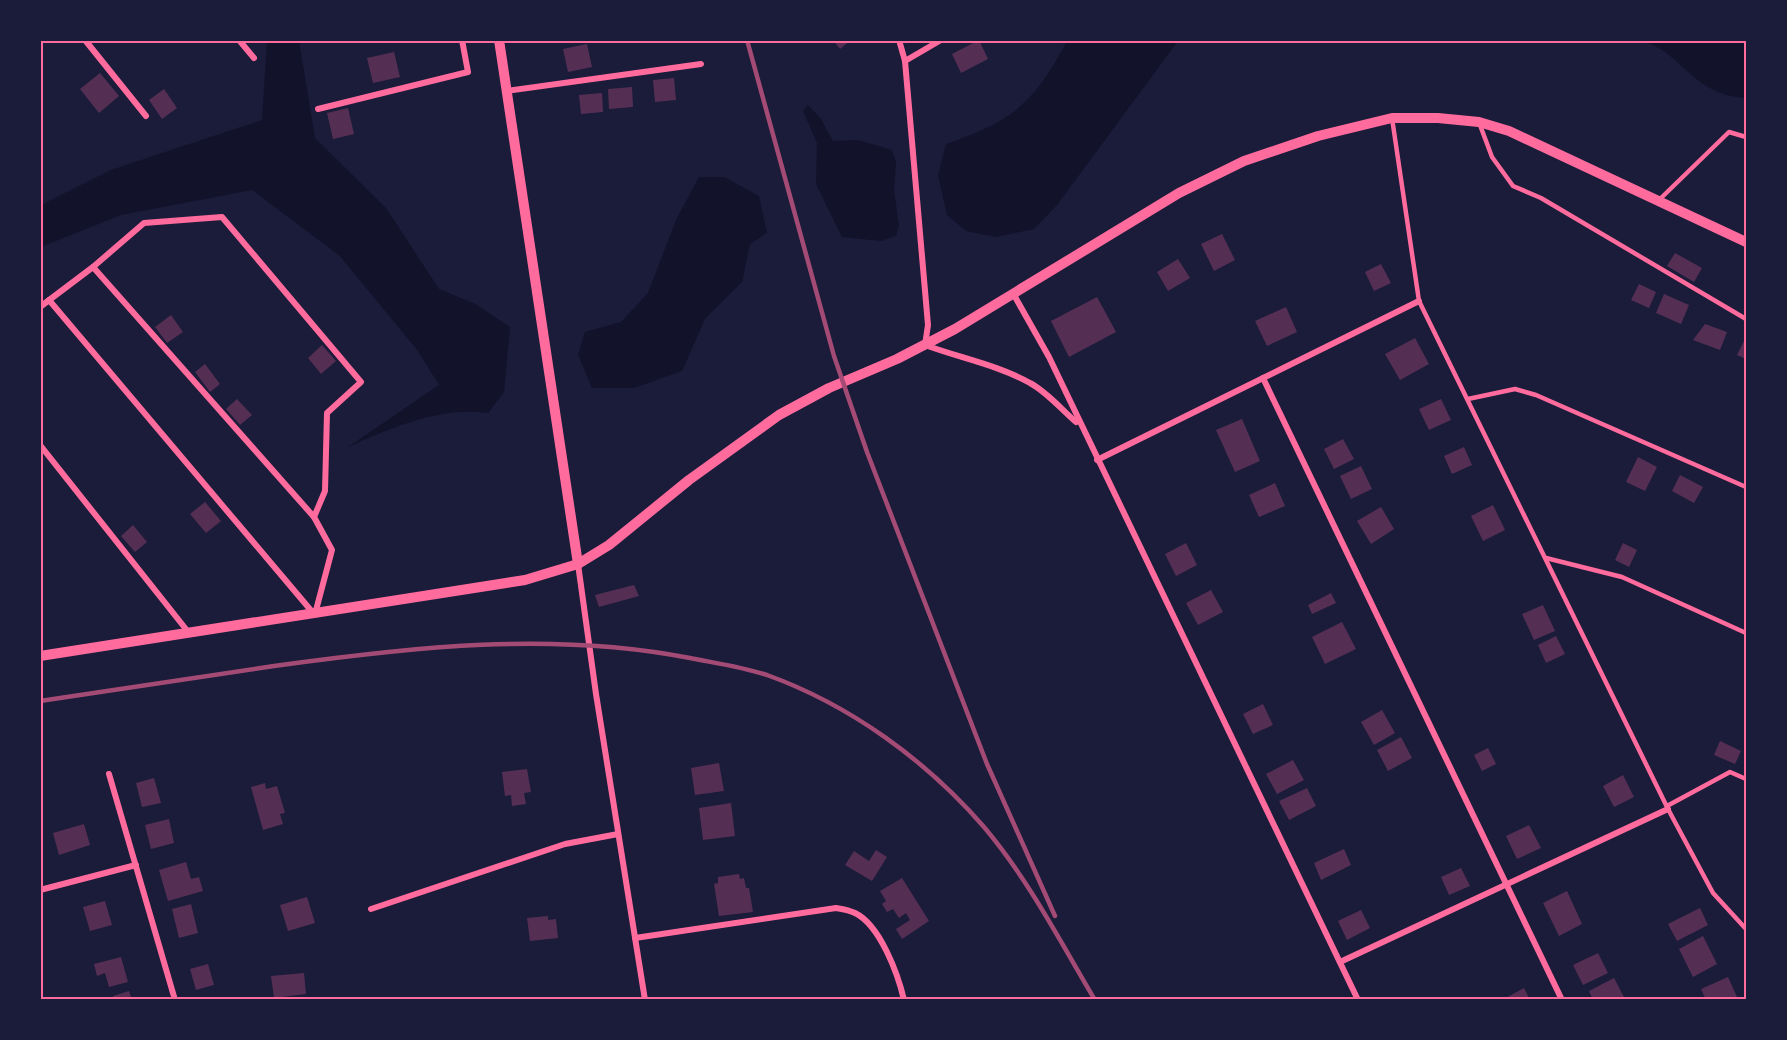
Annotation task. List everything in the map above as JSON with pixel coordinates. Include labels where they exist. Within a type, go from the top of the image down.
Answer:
[{"type":"street","points":[[85,40],[146,116]]},
{"type":"street","points":[[239,40],[254,58]]},
{"type":"street","points":[[318,109],[468,72],[462,40]]},
{"type":"street","points":[[499,40],[618,834],[645,999]]},
{"type":"street","points":[[899,40],[906,61],[928,325],[925,345]]},
{"type":"street","points":[[906,61],[941,40]]},
{"type":"street","points":[[506,91],[700,64]]},
{"type":"street","points":[[40,656],[315,615],[525,580],[578,564],[618,538],[689,480],[779,415],[829,388],[925,345],[1014,295],[1179,193],[1244,161],[1338,130],[1392,118],[1438,118],[1479,122],[1509,131],[1746,242]]},
{"type":"street","points":[[40,307],[93,267],[144,223],[222,217],[360,382],[327,413],[325,491],[314,517]]},
{"type":"street","points":[[93,267],[314,517],[332,549],[315,615]]},
{"type":"street","points":[[1014,295],[1048,357],[1358,999]]},
{"type":"street","points":[[49,300],[315,615]]},
{"type":"street","points":[[1097,460],[1419,302]]},
{"type":"street","points":[[925,345],[959,358],[998,368],[1032,384],[1079,425]]},
{"type":"street","points":[[1263,378],[1562,999]]},
{"type":"street","points":[[40,445],[189,634]]},
{"type":"street","points":[[109,774],[175,999]]},
{"type":"street","points":[[1340,962],[1667,808]]},
{"type":"street","points":[[371,909],[565,844],[618,834]]},
{"type":"street","points":[[40,890],[136,865]]},
{"type":"street","points":[[634,938],[836,908],[856,914],[885,948],[899,980],[904,999]]},
{"type":"lane","points":[[1392,118],[1419,302],[1667,808],[1713,893],[1746,929]]},
{"type":"lane","points":[[1479,122],[1492,157],[1513,186],[1541,198],[1746,319]]},
{"type":"lane","points":[[1659,201],[1729,132],[1746,136]]},
{"type":"lane","points":[[1468,399],[1515,389],[1536,395],[1746,486]]},
{"type":"lane","points":[[1545,558],[1622,577],[1746,633]]},
{"type":"lane","points":[[1667,808],[1730,772],[1746,779]]},
{"type":"shaded area","points":[[267,41],[299,41],[315,138],[386,208],[439,289],[475,304],[510,327],[504,392],[488,413],[452,413],[416,420],[348,447],[439,385],[418,351],[340,256],[252,190],[121,215],[41,247],[41,205],[111,170],[262,120]]},
{"type":"shaded area","points":[[1067,41],[1178,41],[1057,205],[1034,229],[996,237],[966,231],[947,215],[938,175],[946,144],[989,127],[1019,107],[1044,80]]},
{"type":"shaded area","points":[[1642,41],[1746,41],[1746,98],[1727,95],[1712,89],[1668,54]]},
{"type":"shaded area","points":[[808,105],[821,119],[833,141],[858,140],[892,150],[896,162],[894,190],[899,226],[896,236],[881,241],[842,237],[816,184],[817,143],[803,111]]},
{"type":"shaded area","points":[[699,177],[724,177],[759,196],[767,233],[750,244],[742,282],[705,319],[682,371],[634,388],[592,388],[578,355],[585,332],[621,322],[648,293],[676,220]]},
{"type":"building","points":[[833,40],[851,40],[840,49]]},
{"type":"building","points":[[979,40],[988,59],[961,73],[952,54]]},
{"type":"building","points":[[587,44],[592,67],[568,72],[563,49]]},
{"type":"building","points":[[394,52],[400,77],[373,83],[367,58]]},
{"type":"building","points":[[100,73],[119,96],[99,113],[80,89]]},
{"type":"building","points":[[674,78],[676,100],[655,102],[653,80]]},
{"type":"building","points":[[632,87],[633,107],[609,109],[608,89]]},
{"type":"building","points":[[164,89],[177,108],[162,119],[149,100]]},
{"type":"building","points":[[602,93],[603,112],[581,114],[579,95]]},
{"type":"building","points":[[348,108],[354,134],[333,139],[327,113]]},
{"type":"building","points":[[1222,234],[1235,260],[1214,271],[1201,244]]},
{"type":"building","points":[[1675,253],[1702,268],[1694,282],[1667,266]]},
{"type":"building","points":[[1178,259],[1190,278],[1168,291],[1157,272]]},
{"type":"building","points":[[1381,264],[1391,283],[1374,291],[1365,272]]},
{"type":"building","points":[[1639,284],[1656,292],[1649,308],[1631,300]]},
{"type":"building","points":[[1664,294],[1689,305],[1681,324],[1656,313]]},
{"type":"building","points":[[1097,297],[1116,332],[1069,357],[1051,321]]},
{"type":"building","points":[[1286,307],[1297,332],[1267,346],[1255,321]]},
{"type":"building","points":[[171,315],[183,332],[167,343],[155,327]]},
{"type":"building","points":[[1705,324],[1727,332],[1720,350],[1693,340]]},
{"type":"building","points":[[1415,338],[1429,364],[1400,380],[1385,354]]},
{"type":"building","points":[[1746,340],[1746,359],[1737,355]]},
{"type":"building","points":[[322,345],[336,361],[321,374],[308,358]]},
{"type":"building","points":[[205,364],[220,384],[210,392],[195,372]]},
{"type":"building","points":[[237,399],[252,415],[240,425],[226,409]]},
{"type":"building","points":[[1441,399],[1451,420],[1429,430],[1419,409]]},
{"type":"building","points":[[1242,419],[1260,461],[1235,472],[1216,430]]},
{"type":"building","points":[[1343,439],[1354,459],[1334,469],[1324,449]]},
{"type":"building","points":[[1464,447],[1472,465],[1452,474],[1444,456]]},
{"type":"building","points":[[1638,457],[1657,467],[1645,491],[1626,482]]},
{"type":"building","points":[[1361,466],[1372,489],[1351,499],[1340,476]]},
{"type":"building","points":[[1680,475],[1703,487],[1694,503],[1672,491]]},
{"type":"building","points":[[1275,483],[1285,506],[1259,517],[1249,495]]},
{"type":"building","points":[[205,502],[221,521],[206,533],[190,514]]},
{"type":"building","points":[[1493,505],[1505,530],[1483,541],[1471,516]]},
{"type":"building","points":[[1381,507],[1394,529],[1371,544],[1357,521]]},
{"type":"building","points":[[133,525],[147,542],[135,552],[121,536]]},
{"type":"building","points":[[1186,543],[1197,565],[1176,576],[1165,554]]},
{"type":"building","points":[[1623,543],[1637,550],[1629,567],[1615,560]]},
{"type":"building","points":[[634,585],[639,596],[599,607],[595,595]]},
{"type":"building","points":[[1211,590],[1223,612],[1198,625],[1186,603]]},
{"type":"building","points":[[1331,593],[1336,603],[1312,614],[1308,605]]},
{"type":"building","points":[[1543,605],[1555,631],[1534,640],[1522,614]]},
{"type":"building","points":[[1342,622],[1356,649],[1325,664],[1312,637]]},
{"type":"building","points":[[1556,636],[1565,654],[1546,663],[1538,645]]},
{"type":"building","points":[[1263,704],[1273,725],[1253,734],[1243,714]]},
{"type":"building","points":[[1382,710],[1395,733],[1374,745],[1361,722]]},
{"type":"building","points":[[1401,737],[1412,758],[1388,771],[1377,750]]},
{"type":"building","points":[[1720,741],[1741,751],[1735,764],[1714,755]]},
{"type":"building","points":[[1488,748],[1496,764],[1482,771],[1474,755]]},
{"type":"building","points":[[1293,760],[1304,780],[1277,794],[1266,774]]},
{"type":"building","points":[[719,763],[724,791],[695,795],[691,768]]},
{"type":"building","points":[[527,769],[531,792],[524,793],[526,804],[512,806],[511,795],[505,796],[502,772]]},
{"type":"building","points":[[1623,775],[1634,797],[1614,807],[1603,786]]},
{"type":"building","points":[[154,778],[161,803],[142,807],[136,783]]},
{"type":"building","points":[[265,783],[266,789],[277,786],[285,813],[280,814],[283,824],[263,830],[251,787]]},
{"type":"building","points":[[1307,788],[1316,806],[1289,820],[1279,801]]},
{"type":"building","points":[[731,803],[735,836],[703,840],[699,808]]},
{"type":"building","points":[[169,819],[174,843],[151,849],[145,825]]},
{"type":"building","points":[[84,824],[90,845],[59,855],[53,833]]},
{"type":"building","points":[[1529,825],[1541,848],[1517,859],[1506,836]]},
{"type":"building","points":[[1344,849],[1351,865],[1321,880],[1314,863]]},
{"type":"building","points":[[876,850],[887,857],[872,881],[845,865],[854,851],[869,861]]},
{"type":"building","points":[[186,862],[191,879],[199,877],[203,891],[168,901],[159,870]]},
{"type":"building","points":[[1461,868],[1470,886],[1449,895],[1441,877]]},
{"type":"building","points":[[739,874],[740,879],[744,878],[746,888],[749,888],[753,912],[719,916],[714,884],[718,883],[718,877]]},
{"type":"building","points":[[902,878],[929,921],[902,939],[896,929],[910,920],[906,913],[899,918],[893,909],[887,912],[882,904],[886,901],[880,891]]},
{"type":"building","points":[[1567,891],[1582,924],[1559,936],[1543,903]]},
{"type":"building","points":[[307,897],[315,923],[288,931],[280,905]]},
{"type":"building","points":[[105,901],[112,925],[90,931],[83,907]]},
{"type":"building","points":[[191,904],[198,933],[179,938],[172,909]]},
{"type":"building","points":[[1700,908],[1708,925],[1677,941],[1668,924]]},
{"type":"building","points":[[1361,910],[1370,928],[1347,940],[1338,921]]},
{"type":"building","points":[[548,916],[548,920],[556,919],[558,938],[530,941],[527,918]]},
{"type":"building","points":[[1703,936],[1717,964],[1693,977],[1679,949]]},
{"type":"building","points":[[1598,953],[1608,973],[1583,985],[1573,965]]},
{"type":"building","points":[[121,957],[128,982],[109,987],[105,973],[97,976],[94,964]]},
{"type":"building","points":[[208,964],[214,985],[196,990],[190,969]]},
{"type":"building","points":[[304,973],[306,994],[274,998],[271,976]]},
{"type":"building","points":[[1728,977],[1737,997],[1730,1000],[1706,1000],[1701,989]]},
{"type":"building","points":[[1614,978],[1624,997],[1593,1000],[1589,991]]},
{"type":"building","points":[[1524,988],[1530,1000],[1502,1000]]},
{"type":"building","points":[[129,991],[132,1000],[114,1000],[113,996]]},
{"type":"railway","points":[[747,40],[834,356],[867,452],[987,764],[1055,916]]},
{"type":"railway","points":[[40,701],[326,659],[482,645],[586,645],[638,650],[758,672],[798,687],[857,719],[912,757],[961,802],[984,827],[1015,868],[1095,1000]]}]
